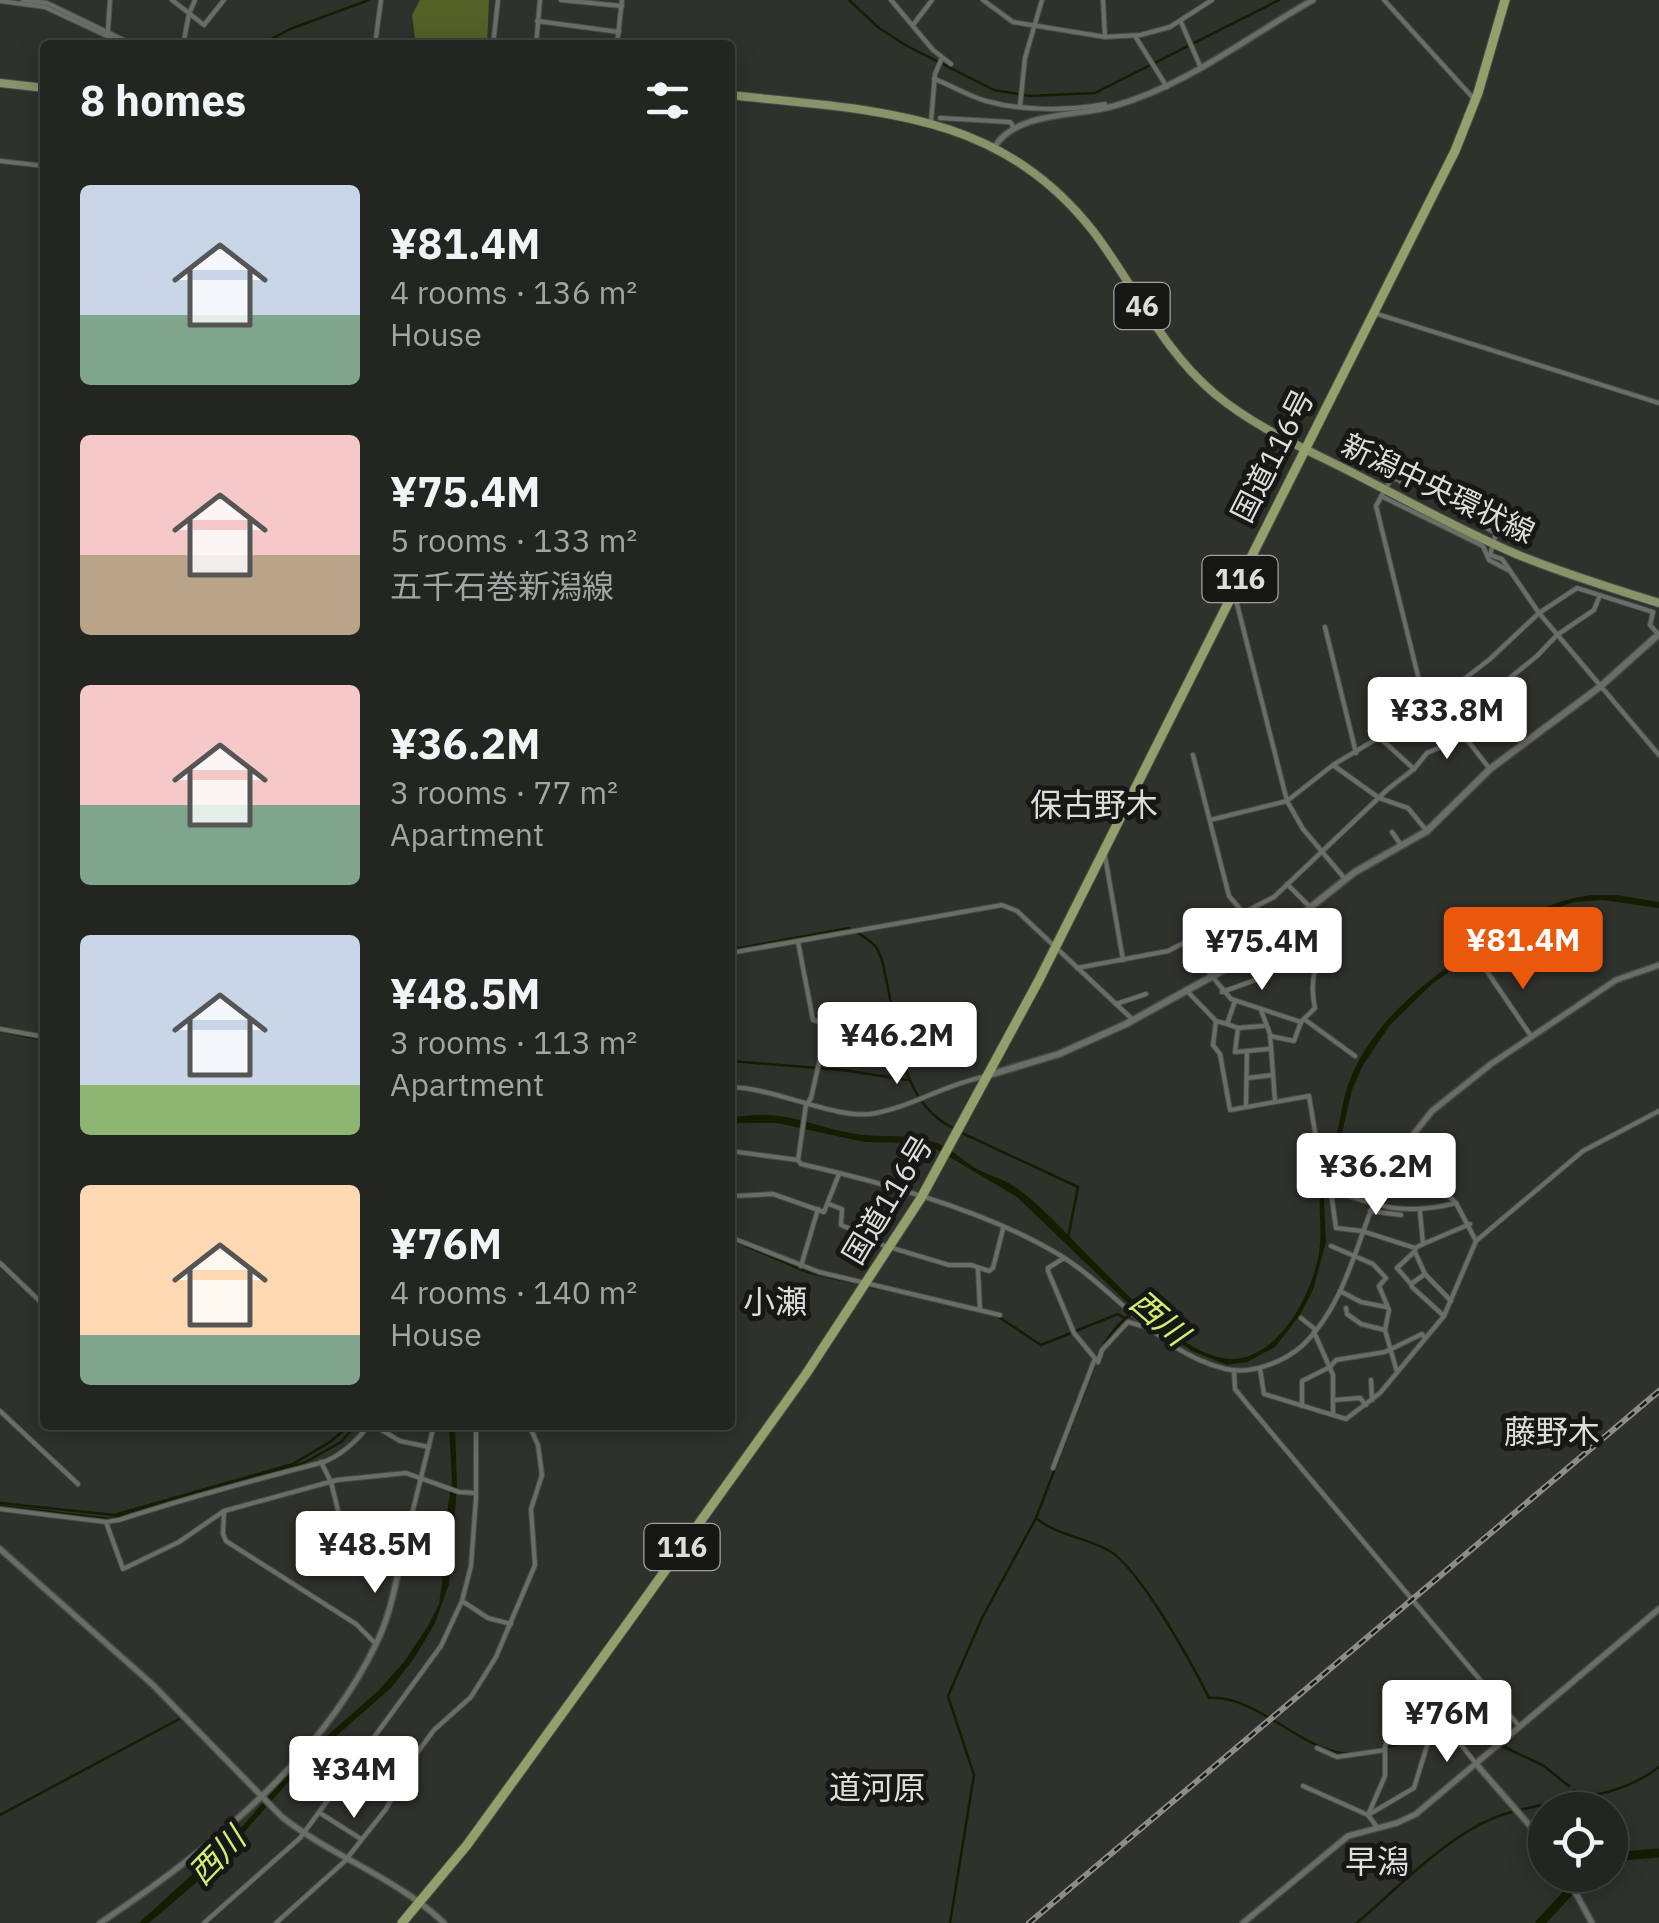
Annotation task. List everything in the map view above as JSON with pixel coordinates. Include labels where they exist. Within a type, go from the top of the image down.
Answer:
[{"type":"highway","name":"国道116号","points":[[402,1923],[467,1845],[627,1624],[866,1284],[921,1198],[1055,946],[1455,151],[1476,100],[1505,0]]},
{"type":"main road","points":[[0,82],[40,87]]},
{"type":"main road","name":"新潟中央環状線","points":[[735,96],[935,120],[994,148],[1031,170],[1071,206],[1115,262],[1165,342],[1196,377],[1248,418],[1382,492],[1493,543],[1552,568],[1659,603]]},
{"type":"main road","points":[[987,1075],[1060,1054],[1134,1020],[1269,943],[1346,879],[1427,831],[1490,770],[1601,686],[1658,634]]},
{"type":"street","points":[[23,0],[47,3],[118,40]]},
{"type":"street","points":[[107,40],[110,0]]},
{"type":"street","points":[[172,0],[204,25],[224,0]]},
{"type":"street","points":[[184,40],[195,0]]},
{"type":"street","points":[[376,40],[382,0]]},
{"type":"street","points":[[494,40],[498,0]]},
{"type":"street","points":[[536,40],[540,0]]},
{"type":"street","points":[[561,0],[622,3],[618,40]]},
{"type":"street","points":[[891,0],[950,64]]},
{"type":"street","points":[[913,25],[932,0]]},
{"type":"street","points":[[983,0],[1005,19],[1105,37],[1135,36],[1181,22],[1212,0]]},
{"type":"street","points":[[1020,106],[1032,26],[1042,0]]},
{"type":"street","points":[[1102,0],[1105,37]]},
{"type":"street","points":[[994,148],[1014,126],[1115,106],[1167,87],[1313,0]]},
{"type":"street","points":[[1384,0],[1476,100]]},
{"type":"street","points":[[0,1],[45,7],[122,40]]},
{"type":"street","points":[[538,21],[619,32]]},
{"type":"street","points":[[1181,22],[1202,68]]},
{"type":"street","points":[[1135,36],[1167,87]]},
{"type":"street","points":[[942,58],[934,79],[935,120],[1010,122],[1014,126]]},
{"type":"street","points":[[934,79],[986,101],[1020,106],[1068,108],[1105,104]]},
{"type":"street","points":[[1034,106],[1038,120]]},
{"type":"street","points":[[0,161],[40,165]]},
{"type":"street","points":[[1374,312],[1659,403]]},
{"type":"street","points":[[1490,770],[1421,688],[1376,506],[1391,479],[1404,485],[1445,475],[1479,524],[1496,533],[1490,555],[1502,558],[1539,612],[1659,755]]},
{"type":"street","points":[[1382,492],[1483,546],[1489,560],[1511,571]]},
{"type":"street","points":[[1210,820],[1287,801],[1333,765],[1436,702],[1490,659],[1539,612],[1576,588],[1653,612],[1650,625],[1658,634]]},
{"type":"street","points":[[1234,591],[1287,801],[1302,829],[1346,879]]},
{"type":"street","points":[[1451,720],[1475,695],[1488,693],[1513,676],[1557,634],[1594,610],[1600,595]]},
{"type":"street","points":[[1325,627],[1356,753]]},
{"type":"street","points":[[1380,737],[1414,768]]},
{"type":"street","points":[[1078,968],[1186,945],[1240,912],[1274,897],[1426,753],[1464,737]]},
{"type":"street","points":[[1194,755],[1229,896],[1269,943]]},
{"type":"street","points":[[1333,765],[1379,798],[1408,808],[1427,831]]},
{"type":"street","points":[[1392,832],[1400,845]]},
{"type":"street","points":[[1103,851],[1122,960]]},
{"type":"street","points":[[1270,1036],[1294,1041],[1302,1020],[1315,1008],[1312,994],[1316,958],[1335,934],[1287,884]]},
{"type":"street","points":[[735,952],[1002,904],[1017,911],[1134,1020]]},
{"type":"street","points":[[798,940],[812,1020],[828,1024],[807,1102],[798,1160]]},
{"type":"street","points":[[1186,945],[1222,992],[1235,1001],[1302,1020],[1354,1056]]},
{"type":"street","points":[[1222,992],[1258,979],[1304,948],[1316,958]]},
{"type":"street","points":[[735,1152],[798,1160],[921,1198],[1003,1229],[1064,1258],[1192,1357],[1234,1371],[1260,1369],[1292,1354],[1315,1331],[1340,1290],[1371,1208],[1401,1150],[1441,1103],[1531,1036],[1616,980],[1659,965]]},
{"type":"street","points":[[1484,967],[1531,1036]]},
{"type":"street","points":[[1186,990],[1216,1021],[1253,1030],[1265,1026]]},
{"type":"street","points":[[1116,1004],[1146,994]]},
{"type":"street","points":[[1226,1024],[1235,1001]]},
{"type":"street","points":[[1261,1010],[1270,1036],[1275,1101]]},
{"type":"street","points":[[1216,1021],[1213,1046],[1220,1054],[1230,1110],[1309,1096],[1318,1144],[1317,1185],[1371,1208],[1401,1214]]},
{"type":"street","points":[[1235,1052],[1238,1028]]},
{"type":"street","points":[[0,1029],[40,1036]]},
{"type":"street","points":[[1220,1054],[1270,1049]]},
{"type":"street","points":[[1246,1107],[1247,1051]]},
{"type":"street","points":[[735,1087],[762,1089],[859,1114],[874,1114],[987,1075]]},
{"type":"street","points":[[1247,1078],[1273,1075]]},
{"type":"street","points":[[1260,1369],[1264,1394],[1346,1419],[1372,1400],[1444,1316],[1476,1241],[1583,1151],[1659,1111]]},
{"type":"street","points":[[1401,1150],[1456,1203],[1476,1241]]},
{"type":"street","points":[[735,1195],[773,1194],[824,1212],[838,1174]]},
{"type":"street","points":[[1332,1190],[1336,1228],[1362,1231],[1415,1250],[1425,1274],[1452,1302]]},
{"type":"street","points":[[1371,1208],[1420,1212],[1456,1203]]},
{"type":"street","points":[[830,1204],[842,1209],[841,1225],[858,1232],[859,1238],[948,1264],[989,1271],[1003,1229]]},
{"type":"street","points":[[801,1266],[818,1209]]},
{"type":"street","points":[[1420,1212],[1423,1244]]},
{"type":"street","points":[[1397,1372],[1388,1348],[1385,1330],[1389,1316],[1379,1286],[1423,1244],[1470,1224]]},
{"type":"street","points":[[735,1240],[801,1266],[1000,1315]]},
{"type":"street","points":[[1331,1246],[1373,1264],[1386,1278]]},
{"type":"street","points":[[1064,1258],[1048,1268],[1048,1272],[1074,1333],[1094,1359],[1098,1362],[1102,1350],[1128,1322],[1150,1328]]},
{"type":"street","points":[[0,1263],[40,1301]]},
{"type":"street","points":[[978,1268],[980,1310]]},
{"type":"street","points":[[1396,1268],[1444,1316]]},
{"type":"street","points":[[1411,1284],[1425,1274]]},
{"type":"street","points":[[1340,1290],[1361,1302],[1386,1307]]},
{"type":"street","points":[[1346,1308],[1347,1314],[1361,1324],[1385,1330]]},
{"type":"street","points":[[1301,1318],[1315,1331],[1330,1366],[1335,1382],[1333,1416]]},
{"type":"street","points":[[1302,1406],[1302,1381],[1341,1358],[1385,1352],[1422,1334],[1425,1338]]},
{"type":"street","points":[[1053,1468],[1094,1359]]},
{"type":"street","points":[[1234,1371],[1235,1389],[1520,1726]]},
{"type":"street","points":[[1371,1380],[1372,1400]]},
{"type":"street","points":[[1334,1400],[1360,1398],[1366,1405]]},
{"type":"street","points":[[0,1411],[78,1484]]},
{"type":"street","points":[[0,1509],[106,1522],[321,1462],[367,1430]]},
{"type":"street","points":[[380,1430],[400,1441],[428,1447]]},
{"type":"street","points":[[100,1923],[262,1796],[328,1719],[376,1644],[392,1604],[433,1430]]},
{"type":"street","points":[[204,1923],[304,1834],[441,1646],[462,1601],[471,1566],[476,1430]]},
{"type":"street","points":[[276,1923],[327,1880],[346,1858],[386,1809],[434,1730],[480,1686],[535,1565],[531,1509],[542,1475],[538,1445],[531,1430]]},
{"type":"street","points":[[321,1462],[331,1482],[344,1534],[353,1534],[380,1552],[401,1558]]},
{"type":"street","points":[[106,1522],[123,1569],[179,1542],[224,1511],[331,1482],[399,1473],[476,1494]]},
{"type":"street","points":[[224,1511],[226,1541],[356,1624],[376,1644]]},
{"type":"street","points":[[0,1549],[153,1685],[278,1814],[304,1834],[421,1901],[444,1923]]},
{"type":"street","points":[[462,1601],[488,1618],[511,1624]]},
{"type":"street","points":[[1243,1923],[1348,1836],[1409,1818],[1659,1609]]},
{"type":"street","points":[[1406,1709],[1430,1736],[1430,1744],[1414,1788],[1368,1815],[1385,1776],[1385,1750],[1394,1714],[1406,1709]]},
{"type":"street","points":[[1430,1736],[1450,1732],[1528,1824]]},
{"type":"street","points":[[1317,1748],[1337,1757],[1385,1750]]},
{"type":"street","points":[[1303,1786],[1368,1815],[1377,1827]]},
{"type":"street","points":[[320,1813],[361,1840]]},
{"type":"street","points":[[1576,1892],[1592,1923]]},
{"type":"green space","points":[[420,0],[489,0],[487,40],[415,40],[412,15]]},
{"type":"water","points":[[1617,895],[1659,902],[1659,908],[1603,900],[1574,902],[1548,911],[1499,937],[1432,984],[1390,1025],[1363,1065],[1352,1090],[1327,1180],[1326,1242],[1313,1290],[1300,1315],[1275,1347],[1247,1362],[1227,1365],[1192,1351],[1138,1313],[1017,1197],[936,1149],[911,1143],[864,1142],[777,1123],[735,1123],[735,1117],[779,1116],[856,1134],[909,1137],[939,1144],[1018,1189],[1125,1292],[1187,1343],[1216,1356],[1242,1358],[1271,1343],[1283,1331],[1310,1285],[1320,1244],[1322,1174],[1335,1141],[1348,1086],[1373,1038],[1417,991],[1451,965],[1527,916],[1574,898]]},
{"type":"water","name":"西川","points":[[449,1430],[455,1430],[457,1487],[449,1584],[435,1623],[415,1657],[391,1688],[304,1764],[211,1870],[149,1923],[139,1923],[232,1838],[304,1756],[378,1691],[404,1662],[439,1604],[452,1481]]},
{"type":"waterway","points":[[269,40],[369,0]]},
{"type":"waterway","points":[[849,0],[879,28],[907,46],[994,90],[1030,96],[1095,93],[1279,0]]},
{"type":"waterway","points":[[735,949],[849,928],[869,941],[882,959],[904,1065],[912,1084],[935,1116],[953,1128]]},
{"type":"waterway","points":[[0,1031],[40,1039]]},
{"type":"waterway","points":[[735,1061],[908,1080]]},
{"type":"waterway","points":[[960,1132],[1078,1187],[1068,1238]]},
{"type":"waterway","points":[[735,1241],[807,1272],[860,1284]]},
{"type":"waterway","points":[[871,1287],[892,1291]]},
{"type":"waterway","name":"西川","points":[[1097,1359],[1114,1330],[1139,1310]]},
{"type":"waterway","name":"西川","points":[[997,1316],[1041,1345],[1118,1314],[1124,1318]]},
{"type":"waterway","points":[[950,1923],[974,1775],[948,1696],[982,1618],[1036,1518],[1094,1367]]},
{"type":"waterway","points":[[0,1503],[114,1515],[293,1464],[344,1430]]},
{"type":"waterway","points":[[0,1506],[110,1519],[304,1463],[341,1442],[352,1430]]},
{"type":"waterway","points":[[1037,1519],[1108,1550],[1121,1560],[1164,1618],[1209,1698],[1242,1704],[1320,1747],[1346,1754],[1427,1737]]},
{"type":"waterway","points":[[0,1815],[181,1718]]},
{"type":"waterway","points":[[1445,1735],[1470,1733],[1495,1743]]},
{"type":"waterway","points":[[1502,1746],[1544,1766],[1569,1786]]},
{"type":"waterway","points":[[1357,1923],[1446,1846],[1485,1822],[1524,1809],[1605,1793],[1659,1767]]},
{"type":"waterway","points":[[1628,1856],[1659,1853]]},
{"type":"waterway","points":[[1540,1923],[1569,1892]]},
{"type":"railway","points":[[1029,1923],[1659,1391]]},
{"type":"district","name":"保古野木","points":[[1094,805]]},
{"type":"district","name":"小瀬","points":[[775,1302]]},
{"type":"district","name":"藤野木","points":[[1552,1432]]},
{"type":"district","name":"道河原","points":[[877,1788]]},
{"type":"district","name":"早潟","points":[[1377,1862]]}]
